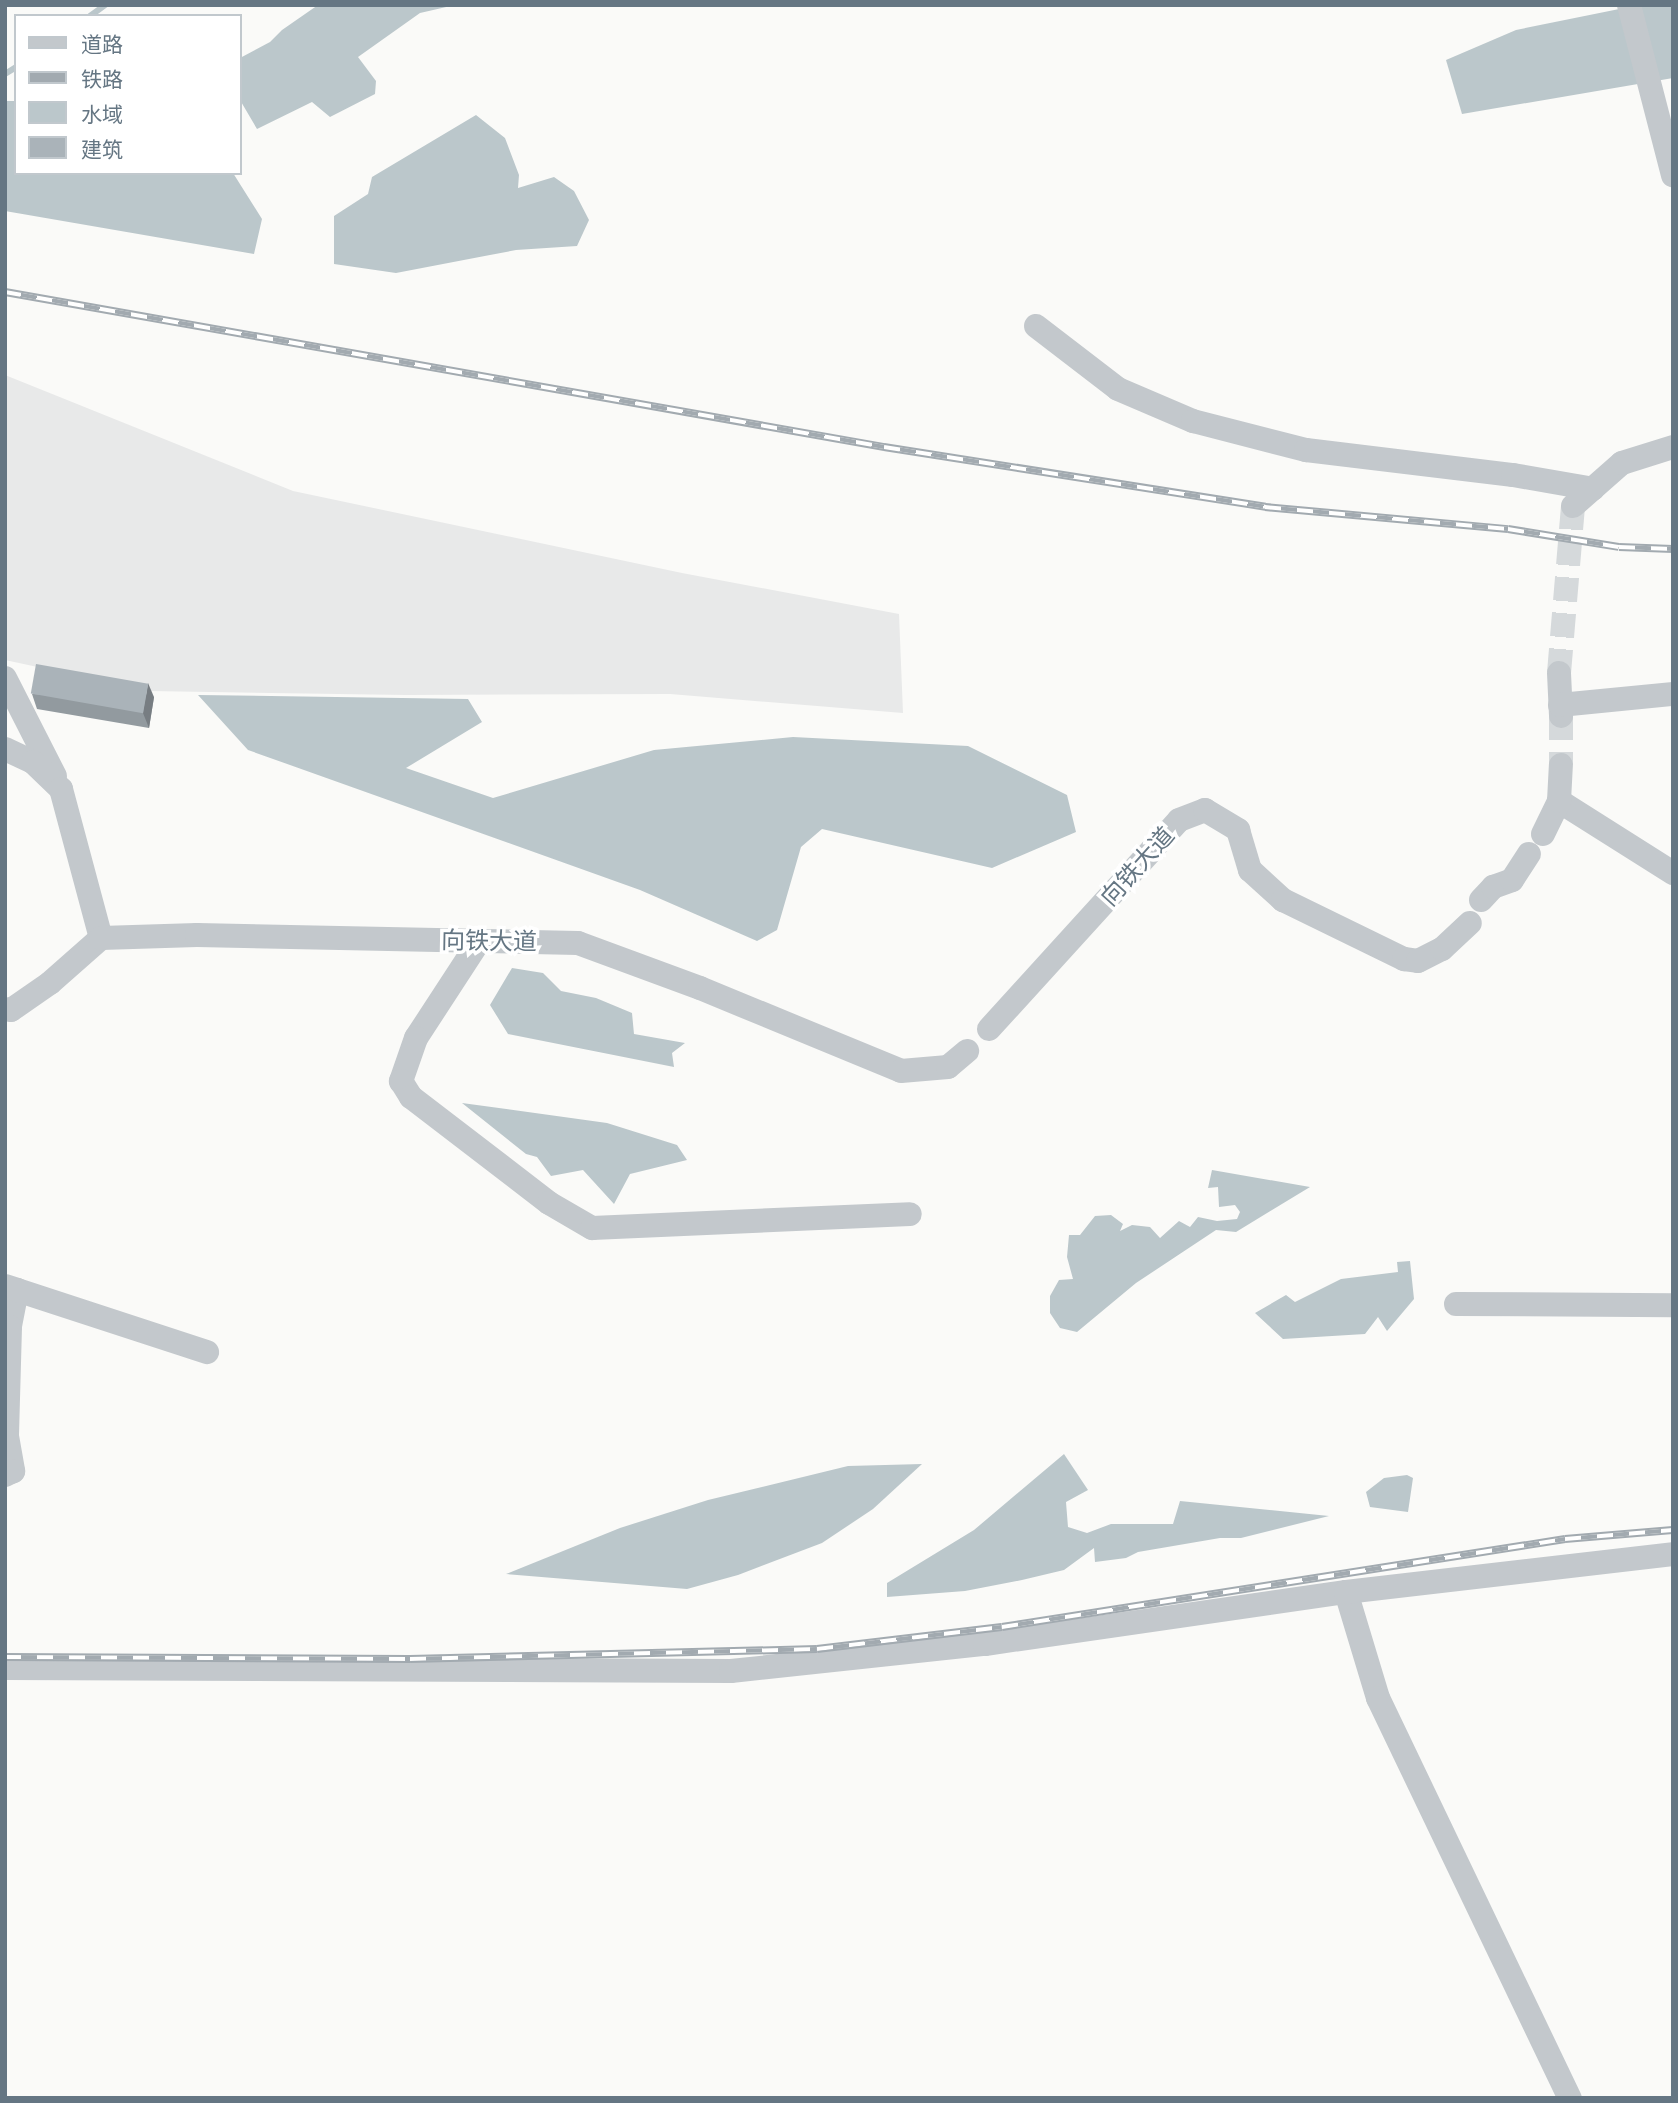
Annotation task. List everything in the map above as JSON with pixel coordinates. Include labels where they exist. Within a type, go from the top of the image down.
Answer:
[{"type":"street","points":[[1629,5],[1673,175]]},
{"type":"street","points":[[1036,326],[1118,389],[1193,421],[1306,450],[1513,475],[1593,489]]},
{"type":"street","points":[[1573,506],[1622,463],[1673,447]]},
{"type":"street","points":[[1559,673],[1560,711],[1673,694]]},
{"type":"street","points":[[5,678],[61,789],[101,937],[50,983],[11,1010],[5,1009]]},
{"type":"street","points":[[5,749],[33,762],[61,789]]},
{"type":"street","points":[[1544,834],[1559,802],[1561,765]]},
{"type":"street","points":[[1559,802],[1673,873]]},
{"type":"street","name":"向铁大道","points":[[989,1028],[1179,820],[1205,810],[1238,830],[1250,870],[1283,900],[1404,960],[1418,961],[1442,950],[1470,923]]},
{"type":"street","points":[[1481,900],[1493,887],[1512,880],[1528,855]]},
{"type":"street","name":"向铁大道","points":[[101,937],[197,935],[478,943],[579,943],[700,988],[901,1071],[948,1068],[967,1051]]},
{"type":"street","points":[[478,943],[416,1038],[401,1081],[411,1097],[549,1203],[592,1228],[911,1214]]},
{"type":"street","points":[[5,1475],[13,1471],[7,1436],[11,1288],[207,1352]]},
{"type":"street","points":[[1456,1304],[1673,1305]]},
{"type":"street","points":[[5,1668],[731,1671],[985,1644],[1346,1592],[1673,1554]]},
{"type":"street","points":[[1346,1592],[1378,1698],[1570,2098]]},
{"type":"shaded area","points":[[5,375],[293,491],[682,573],[899,614],[903,713],[670,694],[406,695],[149,691],[5,660]]},
{"type":"water","points":[[318,5],[455,5],[420,13],[358,57],[376,81],[375,94],[330,117],[312,102],[257,129],[242,103],[242,57],[270,42],[282,30]]},
{"type":"water","points":[[1639,5],[1673,5],[1673,78],[1462,114],[1446,60],[1516,30]]},
{"type":"water","points":[[7,101],[14,101],[14,175],[234,175],[262,219],[254,254],[5,211]]},
{"type":"water","points":[[476,115],[505,138],[519,175],[518,188],[554,177],[574,191],[589,220],[577,246],[516,250],[396,273],[334,264],[334,216],[368,194],[372,177]]},
{"type":"water","points":[[198,695],[468,699],[482,722],[406,768],[493,798],[654,750],[793,737],[968,746],[1067,795],[1076,832],[992,868],[822,829],[801,847],[777,930],[757,941],[640,890],[248,750]]},
{"type":"water","points":[[512,968],[543,973],[561,991],[596,998],[632,1013],[634,1034],[685,1043],[672,1053],[674,1067],[508,1034],[490,1005]]},
{"type":"water","points":[[462,1103],[607,1123],[677,1145],[687,1160],[630,1174],[614,1204],[583,1170],[551,1176],[537,1157],[526,1154]]},
{"type":"water","points":[[1212,1170],[1310,1187],[1236,1232],[1216,1230],[1136,1283],[1077,1332],[1060,1328],[1050,1313],[1050,1296],[1059,1280],[1073,1279],[1067,1257],[1069,1235],[1080,1235],[1095,1216],[1111,1215],[1123,1224],[1120,1231],[1132,1225],[1150,1227],[1160,1238],[1179,1221],[1190,1227],[1198,1217],[1217,1221],[1237,1219],[1240,1212],[1235,1205],[1219,1207],[1218,1187],[1208,1188]]},
{"type":"water","points":[[1410,1261],[1414,1299],[1387,1331],[1378,1317],[1365,1334],[1283,1339],[1255,1313],[1286,1295],[1295,1302],[1341,1279],[1398,1272],[1397,1262]]},
{"type":"water","points":[[1064,1454],[1088,1490],[1066,1502],[1068,1527],[1087,1533],[1111,1524],[1173,1524],[1180,1501],[1329,1516],[1241,1538],[1220,1538],[1138,1552],[1126,1558],[1095,1562],[1094,1548],[1064,1570],[1022,1580],[965,1591],[887,1597],[887,1583],[974,1530]]},
{"type":"water","points":[[922,1464],[873,1509],[822,1543],[738,1575],[687,1589],[506,1574],[620,1528],[708,1500],[848,1466]]},
{"type":"water","points":[[1407,1475],[1413,1478],[1408,1512],[1370,1507],[1366,1492],[1384,1478]]},
{"type":"building","points":[[36,664],[148,684],[143,713],[31,694]]},
{"type":"waterway","points":[[93,14],[105,5]]},
{"type":"waterway","points":[[5,74],[14,68]]},
{"type":"tunnel","points":[[1559,673],[1573,506]]},
{"type":"tunnel","points":[[1561,716],[1561,765]]},
{"type":"railway","points":[[5,292],[884,447],[1265,507],[1508,529],[1619,547],[1673,549]]},
{"type":"railway","points":[[5,1657],[410,1659],[817,1649],[1002,1627],[1565,1539],[1673,1530]]}]
